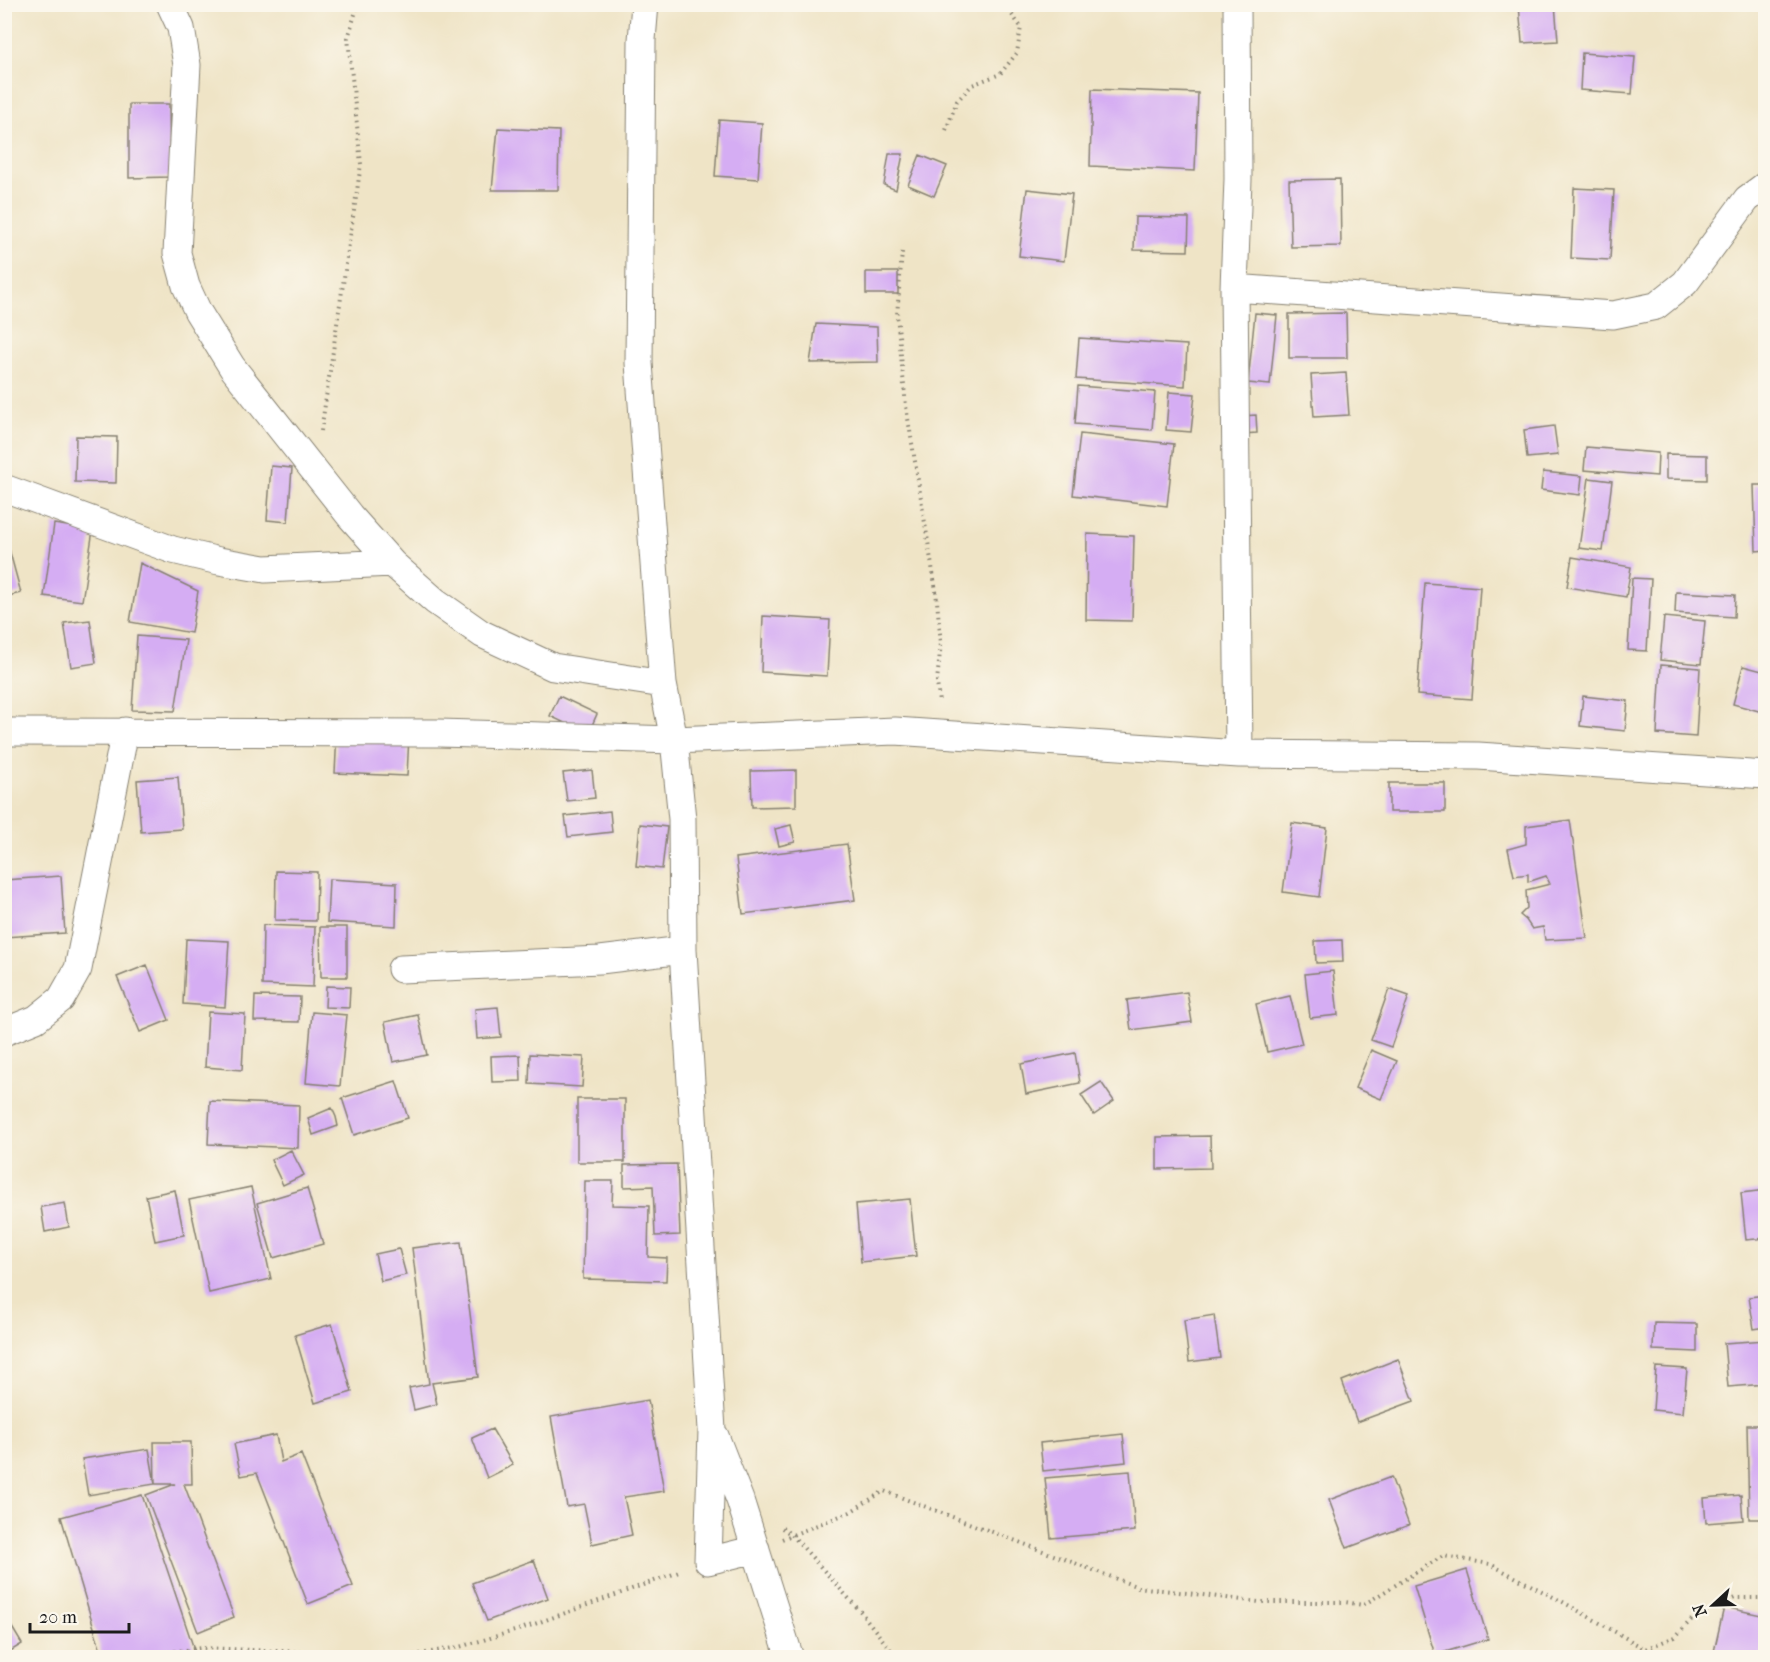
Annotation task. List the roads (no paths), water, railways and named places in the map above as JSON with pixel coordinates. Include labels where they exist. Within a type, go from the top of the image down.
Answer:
[{"type":"street","points":[[170,4],[181,28],[187,65],[177,253],[186,286],[198,312],[232,367],[350,516],[392,563],[435,601],[482,634],[553,667],[663,684]]},
{"type":"street","points":[[645,4],[642,40],[639,363],[663,684],[674,740],[682,819],[683,950],[712,1430],[708,1561],[756,1548]]},
{"type":"street","points":[[1237,4],[1238,178],[1234,288],[1239,754]]},
{"type":"street","points":[[1234,288],[1613,315],[1656,306],[1685,282],[1747,199],[1766,185]]},
{"type":"street","points":[[4,488],[173,550],[219,561],[266,569],[392,563]]},
{"type":"street","points":[[4,1032],[36,1019],[61,999],[78,969],[125,731]]},
{"type":"street","points":[[4,732],[439,733],[674,740],[896,731],[1239,754],[1478,756],[1766,774]]},
{"type":"street","points":[[401,969],[600,960],[683,950]]},
{"type":"street","points":[[712,1430],[740,1500],[790,1658]]}]
